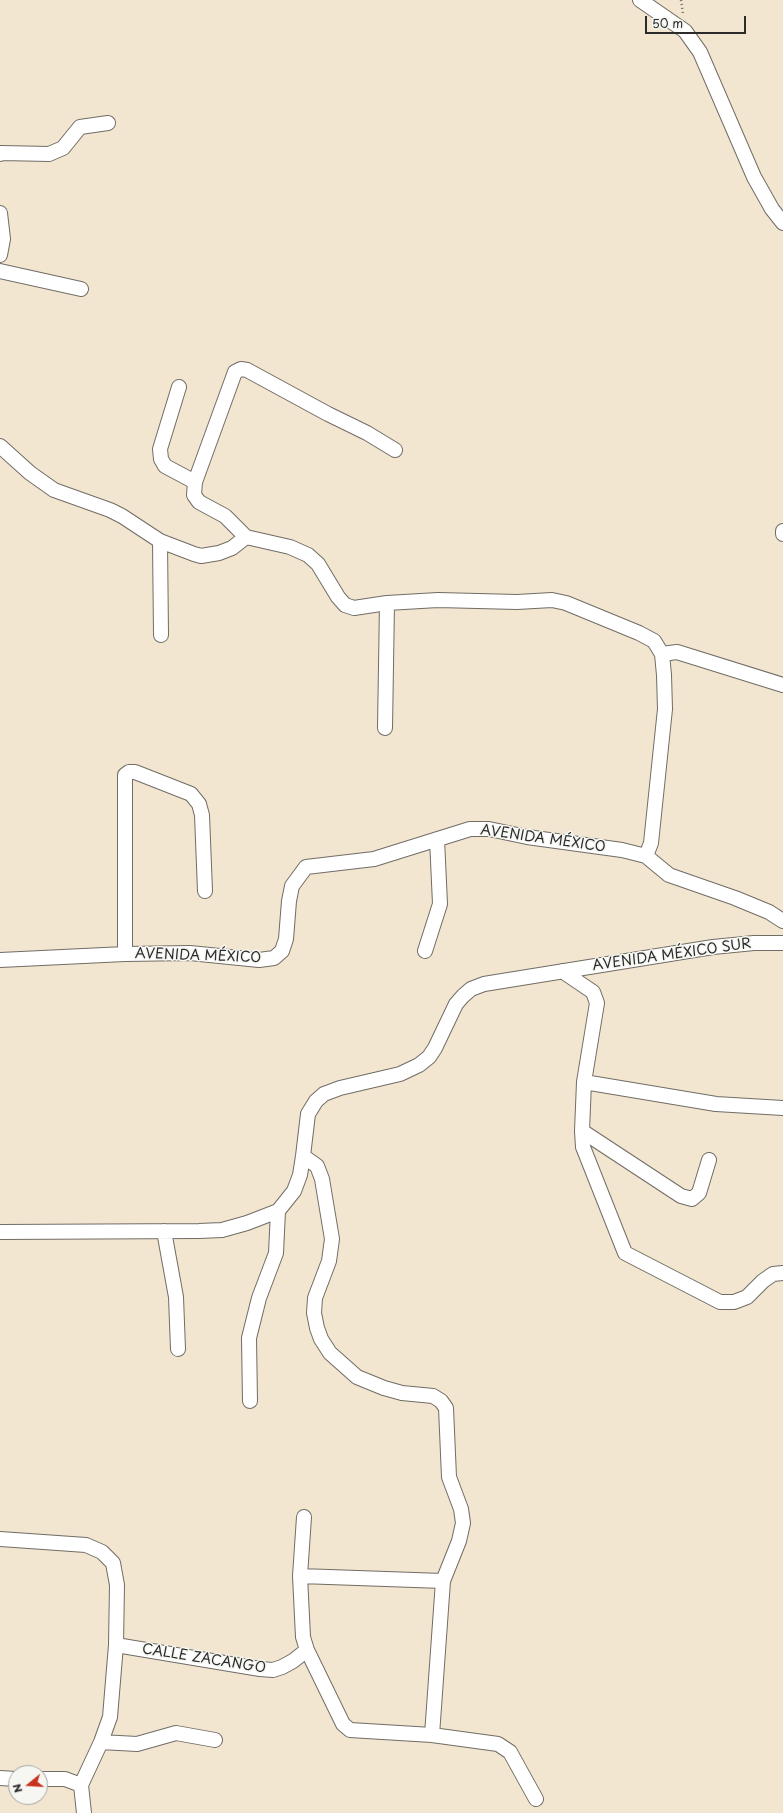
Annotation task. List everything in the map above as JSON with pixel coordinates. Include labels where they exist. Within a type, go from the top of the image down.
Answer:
[{"type":"street","points":[[640,0],[664,15],[685,31],[700,52],[754,177],[772,209],[783,223]]},
{"type":"street","points":[[0,153],[49,154],[63,148],[80,127],[108,123]]},
{"type":"street","points":[[0,213],[3,239],[0,255]]},
{"type":"street","points":[[0,271],[81,290]]},
{"type":"street","points":[[395,450],[368,433],[328,414],[247,370],[241,369],[235,372],[230,383],[195,482],[194,495],[199,502],[225,516],[246,537],[290,547],[308,556],[318,564],[344,605],[354,608],[387,603],[438,600],[517,602],[552,600],[566,603],[639,633],[654,641],[662,654],[665,709],[651,843],[646,856]]},
{"type":"street","points":[[179,387],[160,449],[161,459],[165,466],[195,482]]},
{"type":"street","points":[[0,446],[30,473],[54,490],[122,516],[160,541],[201,556],[219,553],[232,548],[246,537]]},
{"type":"street","points":[[160,541],[161,635]]},
{"type":"street","points":[[385,728],[387,603]]},
{"type":"street","points":[[662,654],[677,652],[783,685]]},
{"type":"street","points":[[125,954],[125,775],[129,772],[135,772],[191,794],[199,804],[202,815],[205,890]]},
{"type":"street","name":"AVENIDA MÉXICO","points":[[0,960],[125,954],[190,954],[259,960],[274,958],[282,951],[286,939],[289,901],[292,886],[306,867],[374,859],[470,829],[489,829],[528,837],[622,850],[646,856],[669,875],[735,898],[769,912],[783,921]]},
{"type":"street","points":[[425,951],[440,904],[437,839]]},
{"type":"street","name":"AVENIDA MÉXICO SUR","points":[[278,1211],[294,1191],[300,1174],[308,1114],[316,1101],[324,1094],[340,1088],[400,1074],[418,1065],[429,1057],[435,1048],[456,1004],[471,989],[484,984],[713,947],[754,943],[783,943]]},
{"type":"street","points":[[562,971],[593,992],[597,1003],[584,1082],[582,1131],[583,1147],[625,1253],[720,1302],[734,1302],[747,1297],[763,1281],[773,1274],[783,1273]]},
{"type":"street","points":[[584,1082],[716,1104],[783,1108]]},
{"type":"street","points":[[582,1131],[681,1196],[692,1199],[699,1193],[709,1160]]},
{"type":"street","points":[[303,1156],[317,1166],[322,1179],[332,1239],[329,1261],[315,1298],[314,1313],[321,1339],[330,1353],[357,1377],[384,1388],[402,1393],[432,1396],[441,1401],[446,1408],[449,1476],[461,1509],[463,1523],[459,1541],[443,1582],[432,1735]]},
{"type":"street","points":[[0,1232],[222,1230],[247,1223],[278,1211],[276,1253],[258,1298],[249,1338],[250,1401]]},
{"type":"street","points":[[164,1231],[176,1297],[178,1349]]},
{"type":"street","points":[[304,1516],[300,1576],[303,1637],[307,1650],[343,1724],[350,1730],[432,1735],[498,1744],[510,1752],[536,1799]]},
{"type":"street","points":[[0,1539],[86,1545],[102,1552],[113,1563],[117,1585],[116,1645],[112,1702],[110,1717],[101,1742],[81,1785],[84,1813]]},
{"type":"street","points":[[300,1576],[443,1582]]},
{"type":"street","name":"CALLE ZACANGO","points":[[116,1645],[260,1670],[282,1668],[307,1650]]},
{"type":"street","points":[[101,1742],[137,1744],[176,1733],[215,1740]]},
{"type":"street","points":[[48,1779],[66,1779],[81,1785]]}]
